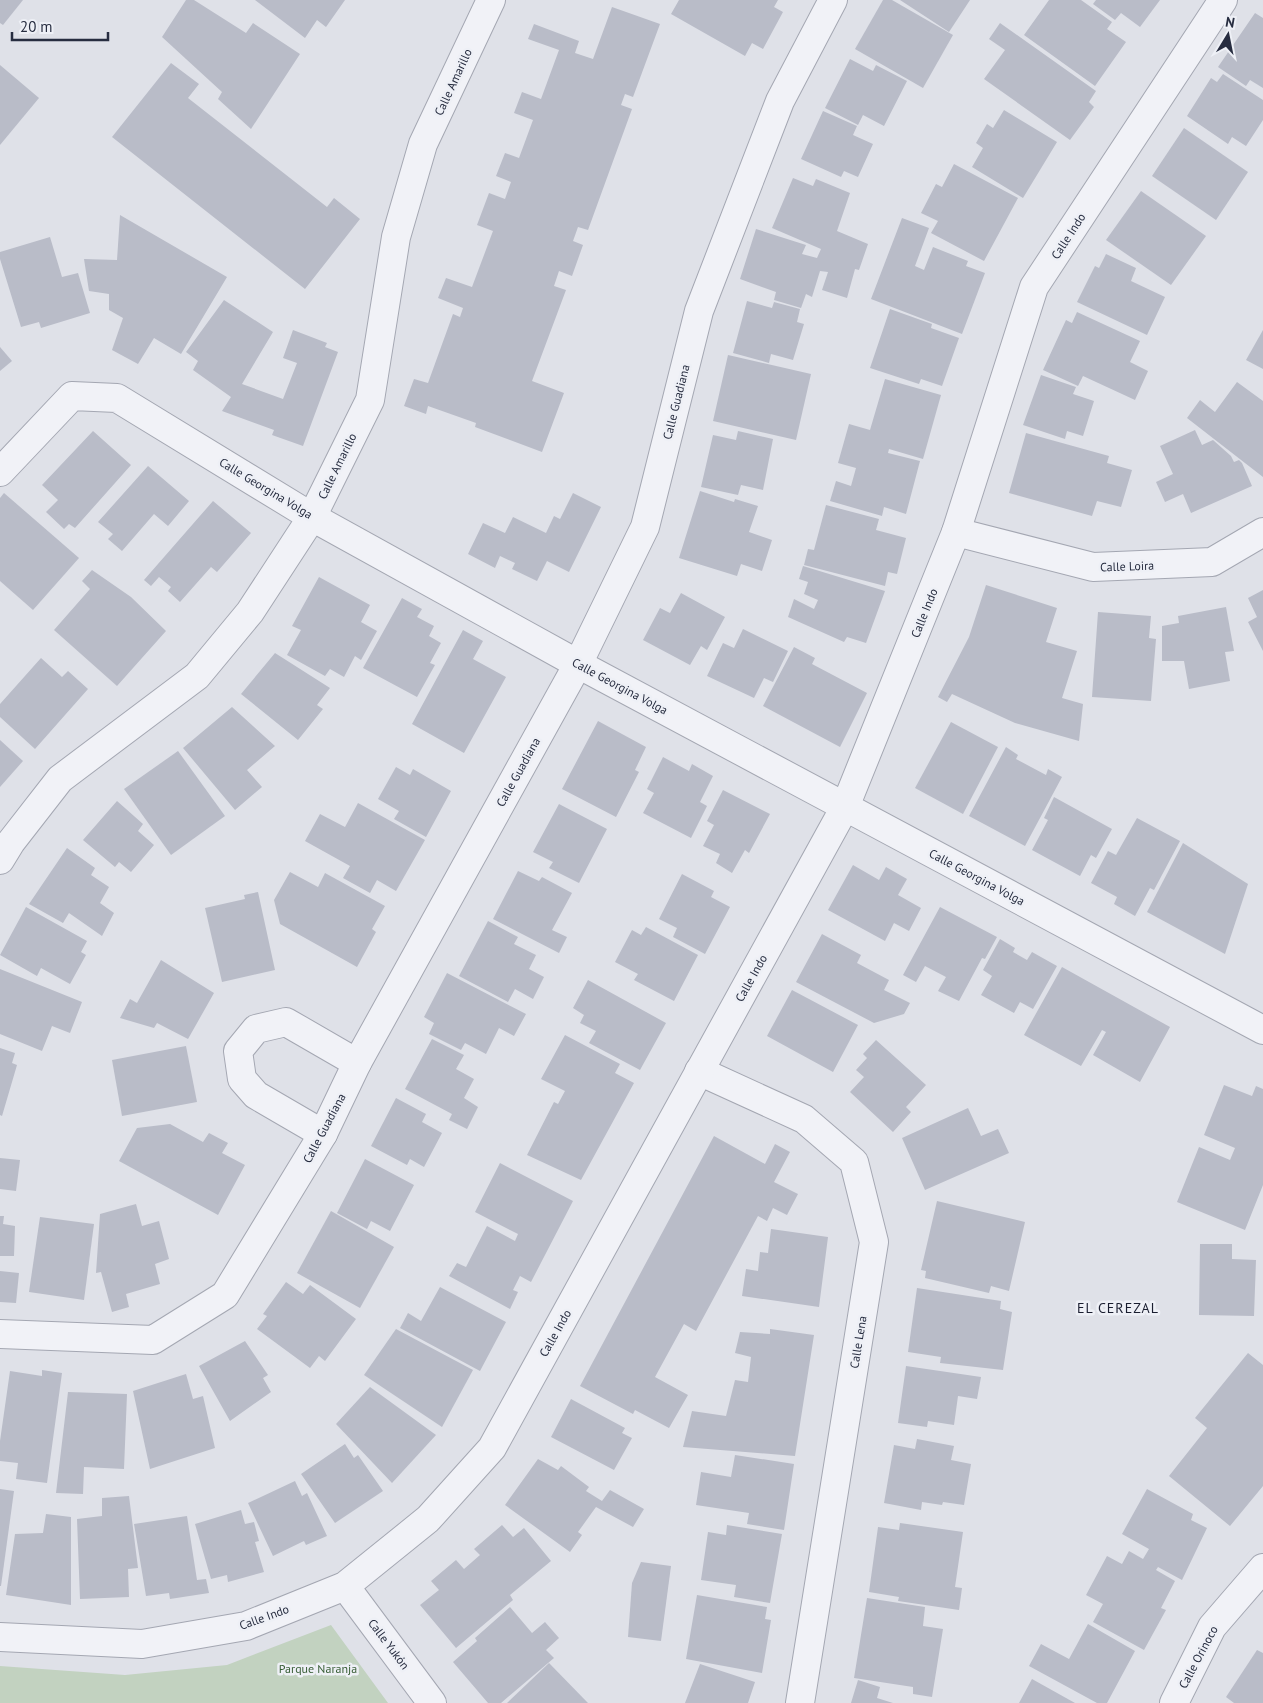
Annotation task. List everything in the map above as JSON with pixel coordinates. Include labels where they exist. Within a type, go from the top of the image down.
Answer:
[{"type":"street","name":"Calle Amarillo","points":[[0,860],[11,842],[60,779],[197,676],[250,612],[312,517],[370,400],[396,237],[424,144],[491,0]]},
{"type":"street","name":"Calle Guadiana","points":[[0,1334],[153,1340],[225,1294],[323,1134],[357,1064],[578,664],[645,527],[699,310],[780,101],[833,0]]},
{"type":"street","name":"Calle Indo","points":[[0,1637],[142,1644],[246,1626],[345,1586],[428,1518],[492,1448],[845,807],[956,532],[1034,287],[1223,0]]},
{"type":"street","name":"Calle Georgina Volga","points":[[0,472],[72,396],[117,398],[312,517],[578,664],[1263,1030]]},
{"type":"street","name":"Calle Loira","points":[[956,532],[1093,567],[1212,562],[1263,532]]},
{"type":"street","points":[[323,1134],[256,1095],[242,1079],[238,1051],[256,1030],[286,1022],[357,1064]]},
{"type":"street","name":"Calle Lena","points":[[700,1071],[804,1118],[854,1162],[874,1242],[800,1703]]},
{"type":"street","name":"Calle Orinoco","points":[[1174,1703],[1212,1627],[1263,1568]]},
{"type":"street","name":"Calle Yukón","points":[[345,1586],[432,1703]]},
{"type":"green space","name":"Parque Naranja","points":[[331,1625],[388,1703],[0,1703],[0,1666],[125,1675],[227,1665]]},
{"type":"building","points":[[0,0],[23,0],[3,25],[0,23]]},
{"type":"building","points":[[186,0],[194,0],[246,33],[253,23],[300,54],[251,129],[218,99],[222,92],[162,37]]},
{"type":"building","points":[[255,0],[345,0],[326,27],[317,20],[305,38]]},
{"type":"building","points":[[679,0],[778,0],[774,7],[783,12],[763,49],[752,43],[745,56],[671,14]]},
{"type":"building","points":[[883,0],[892,0],[953,35],[923,88],[855,49]]},
{"type":"building","points":[[900,0],[970,0],[949,32]]},
{"type":"building","points":[[1049,0],[1081,0],[1112,22],[1107,29],[1126,42],[1095,86],[1024,35]]},
{"type":"building","points":[[1096,0],[1160,0],[1140,27],[1121,13],[1115,20],[1093,4]]},
{"type":"building","points":[[612,7],[660,24],[633,97],[625,94],[621,105],[632,109],[588,230],[578,227],[573,241],[583,245],[572,276],[559,271],[554,286],[566,290],[532,381],[564,393],[542,452],[475,427],[476,423],[428,406],[426,414],[404,406],[414,379],[428,383],[453,314],[460,317],[463,308],[438,298],[446,278],[472,287],[493,231],[477,225],[489,193],[505,199],[511,182],[496,176],[505,153],[519,158],[533,120],[514,113],[522,92],[541,99],[559,50],[528,39],[534,24],[579,41],[575,53],[593,59]]},
{"type":"building","points":[[1255,13],[1263,18],[1263,88],[1250,80],[1246,86],[1218,67]]},
{"type":"building","points":[[1000,23],[1096,91],[1089,102],[1094,107],[1070,140],[984,79],[1005,50],[989,39]]},
{"type":"building","points":[[850,59],[873,71],[876,65],[907,81],[884,126],[863,115],[858,125],[825,108]]},
{"type":"building","points":[[171,63],[199,84],[188,98],[327,207],[334,198],[360,219],[305,289],[112,137]]},
{"type":"building","points":[[0,65],[39,98],[0,145]]},
{"type":"building","points":[[1223,74],[1263,100],[1263,120],[1246,146],[1232,137],[1228,144],[1187,116],[1211,78],[1217,82]]},
{"type":"building","points":[[1004,110],[1057,142],[1023,198],[972,167],[983,148],[976,143],[987,124],[993,128]]},
{"type":"building","points":[[823,111],[857,126],[853,135],[873,144],[858,177],[844,171],[841,177],[801,159]]},
{"type":"building","points":[[1184,128],[1248,172],[1216,220],[1152,176]]},
{"type":"building","points":[[954,164],[1018,198],[984,261],[931,233],[938,221],[921,213],[936,184],[942,187]]},
{"type":"building","points":[[793,178],[813,186],[816,179],[850,193],[837,231],[868,244],[859,270],[855,269],[847,298],[822,290],[828,272],[820,271],[812,297],[806,294],[801,308],[774,300],[776,292],[740,279],[756,229],[806,245],[802,254],[817,258],[821,249],[772,228]]},
{"type":"building","points":[[1141,191],[1206,236],[1171,285],[1106,240]]},
{"type":"building","points":[[120,215],[227,277],[181,354],[154,338],[138,364],[112,350],[123,318],[109,310],[109,294],[89,291],[84,259],[117,260]]},
{"type":"building","points":[[902,218],[929,228],[915,266],[924,270],[933,247],[968,261],[966,266],[985,273],[962,334],[871,299]]},
{"type":"building","points":[[50,237],[62,277],[78,273],[90,313],[41,328],[39,322],[21,327],[0,259],[0,252]]},
{"type":"building","points":[[1106,254],[1136,268],[1131,281],[1165,297],[1147,335],[1077,302],[1095,266],[1099,268]]},
{"type":"building","points":[[224,300],[273,332],[242,384],[283,399],[297,363],[283,358],[293,330],[327,343],[325,347],[338,352],[303,446],[272,435],[274,430],[222,411],[231,397],[193,370],[198,361],[186,352]]},
{"type":"building","points":[[747,301],[772,308],[774,302],[800,309],[797,322],[804,324],[793,360],[771,354],[769,363],[733,353]]},
{"type":"building","points":[[890,309],[932,324],[931,328],[959,338],[942,386],[921,379],[919,384],[870,368]]},
{"type":"building","points":[[1077,312],[1140,341],[1130,362],[1148,371],[1135,400],[1083,376],[1078,386],[1043,370],[1066,320],[1072,323]]},
{"type":"building","points":[[1263,330],[1263,369],[1246,360]]},
{"type":"building","points":[[0,347],[12,361],[0,371]]},
{"type":"building","points":[[728,355],[811,374],[796,440],[713,421]]},
{"type":"building","points":[[1041,375],[1076,387],[1073,394],[1094,401],[1083,436],[1067,431],[1065,439],[1023,425]]},
{"type":"building","points":[[885,379],[941,395],[923,459],[889,449],[888,453],[920,461],[906,514],[884,507],[882,516],[830,501],[836,481],[851,486],[856,468],[838,463],[849,424],[870,430]]},
{"type":"building","points":[[1237,382],[1263,401],[1263,477],[1187,418],[1200,400],[1215,412]]},
{"type":"building","points":[[1195,430],[1202,445],[1213,440],[1231,456],[1234,462],[1239,460],[1252,486],[1191,513],[1183,494],[1165,502],[1156,482],[1173,474],[1160,446]]},
{"type":"building","points":[[93,431],[131,465],[75,528],[69,524],[64,529],[46,512],[58,500],[42,485]]},
{"type":"building","points":[[738,431],[773,439],[763,490],[741,485],[738,495],[701,487],[713,435],[736,440]]},
{"type":"building","points":[[1026,433],[1109,456],[1107,463],[1132,470],[1121,507],[1097,501],[1092,516],[1009,493]]},
{"type":"building","points":[[148,466],[189,501],[168,526],[154,514],[122,551],[108,539],[113,534],[98,522]]},
{"type":"building","points":[[700,491],[734,502],[735,499],[758,506],[749,532],[772,540],[762,571],[741,564],[737,576],[679,558]]},
{"type":"building","points":[[4,493],[79,558],[33,610],[0,581],[0,498]]},
{"type":"building","points":[[573,493],[601,507],[569,572],[547,561],[537,581],[512,569],[515,563],[500,556],[495,568],[468,554],[483,523],[505,533],[513,517],[546,533],[554,516],[560,519]]},
{"type":"building","points":[[213,501],[251,533],[217,572],[211,567],[180,602],[168,591],[171,587],[159,577],[151,586],[144,580]]},
{"type":"building","points":[[826,505],[879,519],[876,530],[906,538],[897,574],[888,572],[885,586],[804,565],[808,549],[814,550]]},
{"type":"building","points":[[803,566],[885,591],[866,643],[847,637],[844,642],[788,617],[794,599],[814,609],[818,600],[804,594],[808,582],[799,579]]},
{"type":"building","points":[[92,570],[131,597],[166,631],[117,686],[54,630],[90,589],[82,581]]},
{"type":"building","points":[[319,577],[370,605],[361,622],[377,631],[361,660],[355,656],[344,677],[330,669],[325,676],[287,655],[301,630],[292,626]]},
{"type":"building","points":[[986,585],[1057,608],[1046,642],[1077,651],[1062,698],[1083,704],[1079,741],[1015,723],[952,694],[947,702],[938,697],[969,637]]},
{"type":"building","points":[[1263,590],[1263,651],[1248,622],[1257,617],[1248,598]]},
{"type":"building","points":[[681,593],[725,617],[707,650],[701,646],[690,665],[643,640],[660,608],[670,613]]},
{"type":"building","points":[[402,598],[422,609],[417,617],[434,626],[429,636],[441,643],[430,663],[435,665],[417,697],[363,668]]},
{"type":"building","points":[[1226,607],[1234,651],[1225,652],[1230,681],[1189,689],[1184,661],[1162,661],[1162,626],[1179,623],[1178,616]]},
{"type":"building","points":[[1098,612],[1151,616],[1149,638],[1156,639],[1151,701],[1092,697]]},
{"type":"building","points":[[743,629],[788,651],[773,682],[764,678],[754,698],[707,676],[723,643],[734,648]]},
{"type":"building","points":[[463,630],[483,641],[473,659],[506,677],[464,753],[412,724]]},
{"type":"building","points":[[794,647],[815,658],[812,664],[867,693],[840,747],[763,706]]},
{"type":"building","points":[[275,653],[330,688],[317,705],[323,709],[298,740],[241,694]]},
{"type":"building","points":[[41,658],[62,677],[68,671],[88,689],[35,749],[0,717],[0,704]]},
{"type":"building","points":[[232,707],[275,746],[247,770],[262,787],[235,810],[183,748]]},
{"type":"building","points":[[598,721],[646,747],[635,770],[639,772],[616,817],[562,789]]},
{"type":"building","points":[[951,722],[998,747],[963,814],[915,788]]},
{"type":"building","points":[[0,740],[23,761],[0,787]]},
{"type":"building","points":[[1006,747],[1018,755],[1016,759],[1046,775],[1048,769],[1062,777],[1025,846],[969,816]]},
{"type":"building","points":[[178,751],[225,816],[171,855],[124,789]]},
{"type":"building","points":[[663,757],[689,771],[692,764],[713,776],[700,802],[707,806],[691,838],[643,813],[654,793],[647,789]]},
{"type":"building","points":[[396,767],[410,775],[413,769],[451,791],[426,837],[394,819],[399,811],[378,799]]},
{"type":"building","points":[[723,790],[770,814],[749,853],[745,850],[732,873],[716,863],[720,854],[703,846],[714,825],[707,821]]},
{"type":"building","points":[[1054,797],[1112,829],[1096,858],[1091,855],[1080,876],[1032,850],[1048,820],[1044,818]]},
{"type":"building","points":[[117,801],[143,824],[138,831],[154,845],[131,872],[119,862],[115,867],[83,840]]},
{"type":"building","points":[[358,803],[425,840],[396,891],[377,880],[370,893],[343,878],[350,866],[305,841],[320,814],[345,827]]},
{"type":"building","points":[[559,804],[607,829],[579,883],[549,868],[553,862],[533,852]]},
{"type":"building","points":[[1137,818],[1180,841],[1154,890],[1150,888],[1135,916],[1114,904],[1117,897],[1091,883],[1108,851],[1116,855]]},
{"type":"building","points":[[1183,843],[1248,884],[1225,954],[1147,912]]},
{"type":"building","points":[[67,848],[95,868],[91,875],[109,887],[100,903],[114,913],[102,936],[69,913],[63,923],[29,904]]},
{"type":"building","points":[[853,865],[879,880],[886,867],[907,879],[898,895],[921,908],[909,931],[894,923],[885,941],[828,910]]},
{"type":"building","points":[[518,871],[539,881],[542,877],[572,893],[552,930],[567,937],[559,953],[493,919]]},
{"type":"building","points":[[290,872],[318,887],[325,873],[385,906],[372,929],[376,932],[357,967],[280,924],[274,900]]},
{"type":"building","points":[[682,874],[714,891],[711,897],[730,907],[705,954],[673,937],[677,928],[659,919]]},
{"type":"building","points":[[258,892],[275,970],[222,982],[205,908],[245,899],[244,895]]},
{"type":"building","points":[[26,907],[87,941],[81,952],[86,955],[70,984],[41,968],[37,976],[0,955]]},
{"type":"building","points":[[940,907],[997,937],[985,959],[982,958],[959,1001],[938,991],[946,977],[925,966],[916,982],[903,975]]},
{"type":"building","points":[[488,921],[518,937],[514,944],[536,955],[529,969],[544,977],[533,999],[515,989],[508,1002],[459,976]]},
{"type":"building","points":[[646,927],[698,955],[674,1001],[634,980],[638,974],[615,962],[632,930],[641,935]]},
{"type":"building","points":[[822,934],[861,955],[857,963],[889,980],[884,990],[910,1003],[904,1014],[874,1023],[796,982]]},
{"type":"building","points":[[1000,939],[1015,948],[1013,952],[1027,960],[1032,952],[1057,966],[1033,1009],[1020,1002],[1014,1013],[981,995],[992,976],[983,970]]},
{"type":"building","points":[[161,960],[214,993],[188,1039],[157,1023],[154,1028],[120,1018],[130,999],[137,1003]]},
{"type":"building","points":[[1062,967],[1170,1027],[1140,1082],[1093,1055],[1106,1032],[1102,1030],[1081,1066],[1024,1035]]},
{"type":"building","points":[[0,969],[82,1002],[70,1033],[52,1026],[42,1051],[0,1034]]},
{"type":"building","points":[[447,973],[526,1014],[514,1036],[499,1028],[486,1054],[465,1043],[461,1050],[429,1034],[434,1023],[424,1017]]},
{"type":"building","points":[[588,980],[666,1023],[640,1070],[589,1043],[596,1031],[580,1023],[584,1015],[573,1008]]},
{"type":"building","points":[[792,990],[858,1025],[833,1072],[767,1036]]},
{"type":"building","points":[[565,1035],[620,1064],[615,1073],[634,1083],[581,1180],[527,1155],[554,1102],[558,1104],[565,1091],[541,1079]]},
{"type":"building","points":[[432,1039],[464,1055],[456,1069],[474,1079],[464,1098],[478,1107],[467,1129],[449,1120],[452,1114],[405,1089]]},
{"type":"building","points":[[876,1040],[926,1085],[906,1107],[911,1112],[893,1132],[850,1092],[864,1077],[856,1070],[867,1058],[863,1054]]},
{"type":"building","points":[[186,1046],[197,1102],[122,1116],[112,1060]]},
{"type":"building","points":[[0,1048],[15,1053],[12,1063],[17,1065],[2,1116],[0,1115]]},
{"type":"building","points":[[1224,1085],[1252,1096],[1256,1086],[1263,1089],[1263,1185],[1245,1230],[1177,1202],[1199,1147],[1230,1160],[1235,1148],[1204,1135]]},
{"type":"building","points":[[396,1098],[426,1114],[422,1122],[442,1133],[424,1167],[410,1159],[407,1165],[371,1146]]},
{"type":"building","points":[[968,1108],[981,1136],[998,1129],[1009,1153],[925,1190],[902,1138]]},
{"type":"building","points":[[170,1124],[203,1142],[209,1133],[228,1143],[222,1153],[245,1165],[218,1215],[119,1161],[137,1128]]},
{"type":"building","points":[[714,1136],[765,1164],[775,1144],[790,1152],[774,1182],[798,1194],[787,1215],[773,1208],[767,1221],[758,1216],[696,1331],[684,1324],[655,1377],[688,1395],[669,1428],[635,1410],[633,1414],[580,1386]]},
{"type":"building","points":[[0,1158],[20,1160],[16,1191],[0,1189]]},
{"type":"building","points":[[365,1159],[414,1185],[390,1231],[371,1221],[367,1229],[337,1213]]},
{"type":"building","points":[[500,1163],[573,1201],[531,1282],[520,1276],[513,1290],[518,1292],[510,1309],[449,1276],[457,1263],[466,1267],[487,1226],[515,1241],[518,1234],[475,1212]]},
{"type":"building","points":[[937,1201],[1025,1222],[1009,1291],[991,1286],[989,1293],[925,1278],[926,1271],[921,1270]]},
{"type":"building","points":[[136,1204],[142,1226],[159,1221],[169,1259],[155,1264],[160,1284],[126,1294],[129,1307],[112,1312],[101,1272],[96,1273],[100,1214]]},
{"type":"building","points":[[331,1211],[394,1247],[360,1308],[297,1273]]},
{"type":"building","points":[[0,1216],[4,1216],[3,1224],[15,1226],[14,1256],[0,1256]]},
{"type":"building","points":[[40,1217],[94,1224],[84,1300],[29,1292]]},
{"type":"building","points":[[771,1229],[828,1237],[819,1307],[742,1296],[746,1269],[758,1271],[760,1252],[768,1253]]},
{"type":"building","points":[[1200,1244],[1232,1244],[1232,1259],[1256,1260],[1254,1316],[1199,1315]]},
{"type":"building","points":[[0,1271],[19,1273],[16,1303],[0,1302]]},
{"type":"building","points":[[286,1282],[303,1294],[310,1285],[356,1319],[325,1361],[319,1356],[310,1368],[257,1329],[267,1316],[263,1314]]},
{"type":"building","points":[[440,1287],[506,1322],[480,1371],[400,1328],[408,1313],[421,1321]]},
{"type":"building","points":[[917,1288],[1001,1301],[1000,1309],[1012,1312],[1003,1370],[940,1363],[941,1357],[908,1352]]},
{"type":"building","points":[[396,1329],[473,1370],[442,1427],[364,1375]]},
{"type":"building","points":[[770,1329],[814,1335],[795,1456],[683,1447],[692,1411],[726,1416],[735,1380],[748,1382],[751,1357],[735,1353],[740,1332],[770,1334]]},
{"type":"building","points":[[245,1341],[268,1375],[263,1378],[271,1392],[230,1421],[199,1366]]},
{"type":"building","points":[[1248,1353],[1263,1365],[1263,1486],[1230,1526],[1169,1476],[1207,1428],[1195,1418]]},
{"type":"building","points":[[906,1366],[981,1377],[977,1399],[958,1396],[954,1425],[928,1421],[927,1427],[898,1423]]},
{"type":"building","points":[[42,1370],[62,1373],[47,1483],[16,1479],[18,1463],[0,1461],[0,1441],[10,1371],[42,1376]]},
{"type":"building","points":[[186,1374],[193,1399],[203,1396],[215,1448],[150,1469],[133,1391]]},
{"type":"building","points":[[370,1387],[436,1435],[392,1483],[336,1424]]},
{"type":"building","points":[[68,1392],[127,1394],[124,1469],[84,1467],[83,1494],[56,1493]]},
{"type":"building","points":[[571,1399],[625,1428],[622,1433],[632,1438],[614,1470],[551,1437]]},
{"type":"building","points":[[917,1439],[954,1446],[951,1460],[971,1464],[964,1505],[943,1502],[942,1505],[922,1502],[921,1510],[884,1503],[894,1445],[915,1449]]},
{"type":"building","points":[[345,1444],[354,1458],[358,1455],[383,1491],[335,1523],[301,1474]]},
{"type":"building","points":[[735,1455],[794,1464],[784,1530],[747,1524],[749,1513],[696,1505],[701,1472],[731,1477]]},
{"type":"building","points":[[538,1459],[558,1470],[561,1466],[589,1487],[586,1491],[602,1501],[610,1490],[644,1509],[633,1527],[596,1507],[578,1532],[582,1535],[570,1552],[505,1505]]},
{"type":"building","points":[[295,1481],[302,1496],[307,1493],[327,1536],[306,1545],[304,1541],[273,1556],[248,1503]]},
{"type":"building","points":[[0,1489],[14,1491],[1,1586],[0,1586]]},
{"type":"building","points":[[1147,1489],[1193,1514],[1191,1520],[1207,1528],[1182,1580],[1158,1567],[1156,1570],[1175,1581],[1161,1608],[1166,1610],[1144,1650],[1093,1622],[1103,1604],[1086,1595],[1107,1556],[1122,1564],[1129,1551],[1143,1559],[1149,1549],[1122,1534]]},
{"type":"building","points":[[129,1496],[138,1568],[128,1569],[129,1597],[80,1599],[77,1519],[102,1516],[102,1498]]},
{"type":"building","points":[[241,1510],[245,1524],[254,1522],[259,1541],[255,1542],[264,1572],[228,1582],[227,1575],[211,1579],[195,1524]]},
{"type":"building","points":[[46,1514],[71,1517],[71,1605],[6,1595],[15,1534],[43,1533]]},
{"type":"building","points":[[187,1516],[197,1580],[206,1579],[209,1593],[170,1599],[169,1593],[146,1596],[134,1524]]},
{"type":"building","points":[[900,1523],[963,1532],[955,1587],[962,1588],[959,1610],[898,1601],[899,1597],[869,1592],[878,1527],[899,1530]]},
{"type":"building","points":[[502,1525],[513,1537],[524,1528],[551,1561],[510,1595],[513,1600],[456,1648],[420,1605],[439,1590],[431,1581],[456,1560],[464,1569],[480,1555],[474,1549]]},
{"type":"building","points":[[727,1525],[782,1534],[770,1603],[734,1597],[736,1585],[701,1580],[708,1532],[726,1535]]},
{"type":"building","points":[[641,1562],[671,1566],[661,1641],[628,1637],[632,1583]]},
{"type":"building","points":[[697,1595],[767,1607],[765,1619],[771,1620],[762,1673],[686,1659]]},
{"type":"building","points":[[867,1598],[925,1607],[923,1626],[943,1629],[932,1697],[913,1694],[913,1687],[854,1678]]},
{"type":"building","points":[[510,1607],[532,1633],[545,1622],[559,1638],[546,1650],[554,1658],[501,1703],[488,1703],[453,1662],[477,1641],[475,1638]]},
{"type":"building","points":[[1088,1624],[1135,1651],[1107,1703],[1097,1703],[1029,1666],[1041,1644],[1069,1659]]},
{"type":"building","points":[[1257,1650],[1263,1653],[1263,1703],[1234,1703],[1226,1697]]},
{"type":"building","points":[[549,1663],[588,1703],[507,1703]]},
{"type":"building","points":[[700,1664],[755,1682],[748,1703],[685,1703]]},
{"type":"building","points":[[1032,1679],[1075,1703],[1019,1703]]},
{"type":"building","points":[[858,1680],[880,1687],[877,1698],[893,1703],[851,1703]]},
{"type":"district","name":"EL CEREZAL","points":[[1118,1308]]}]
